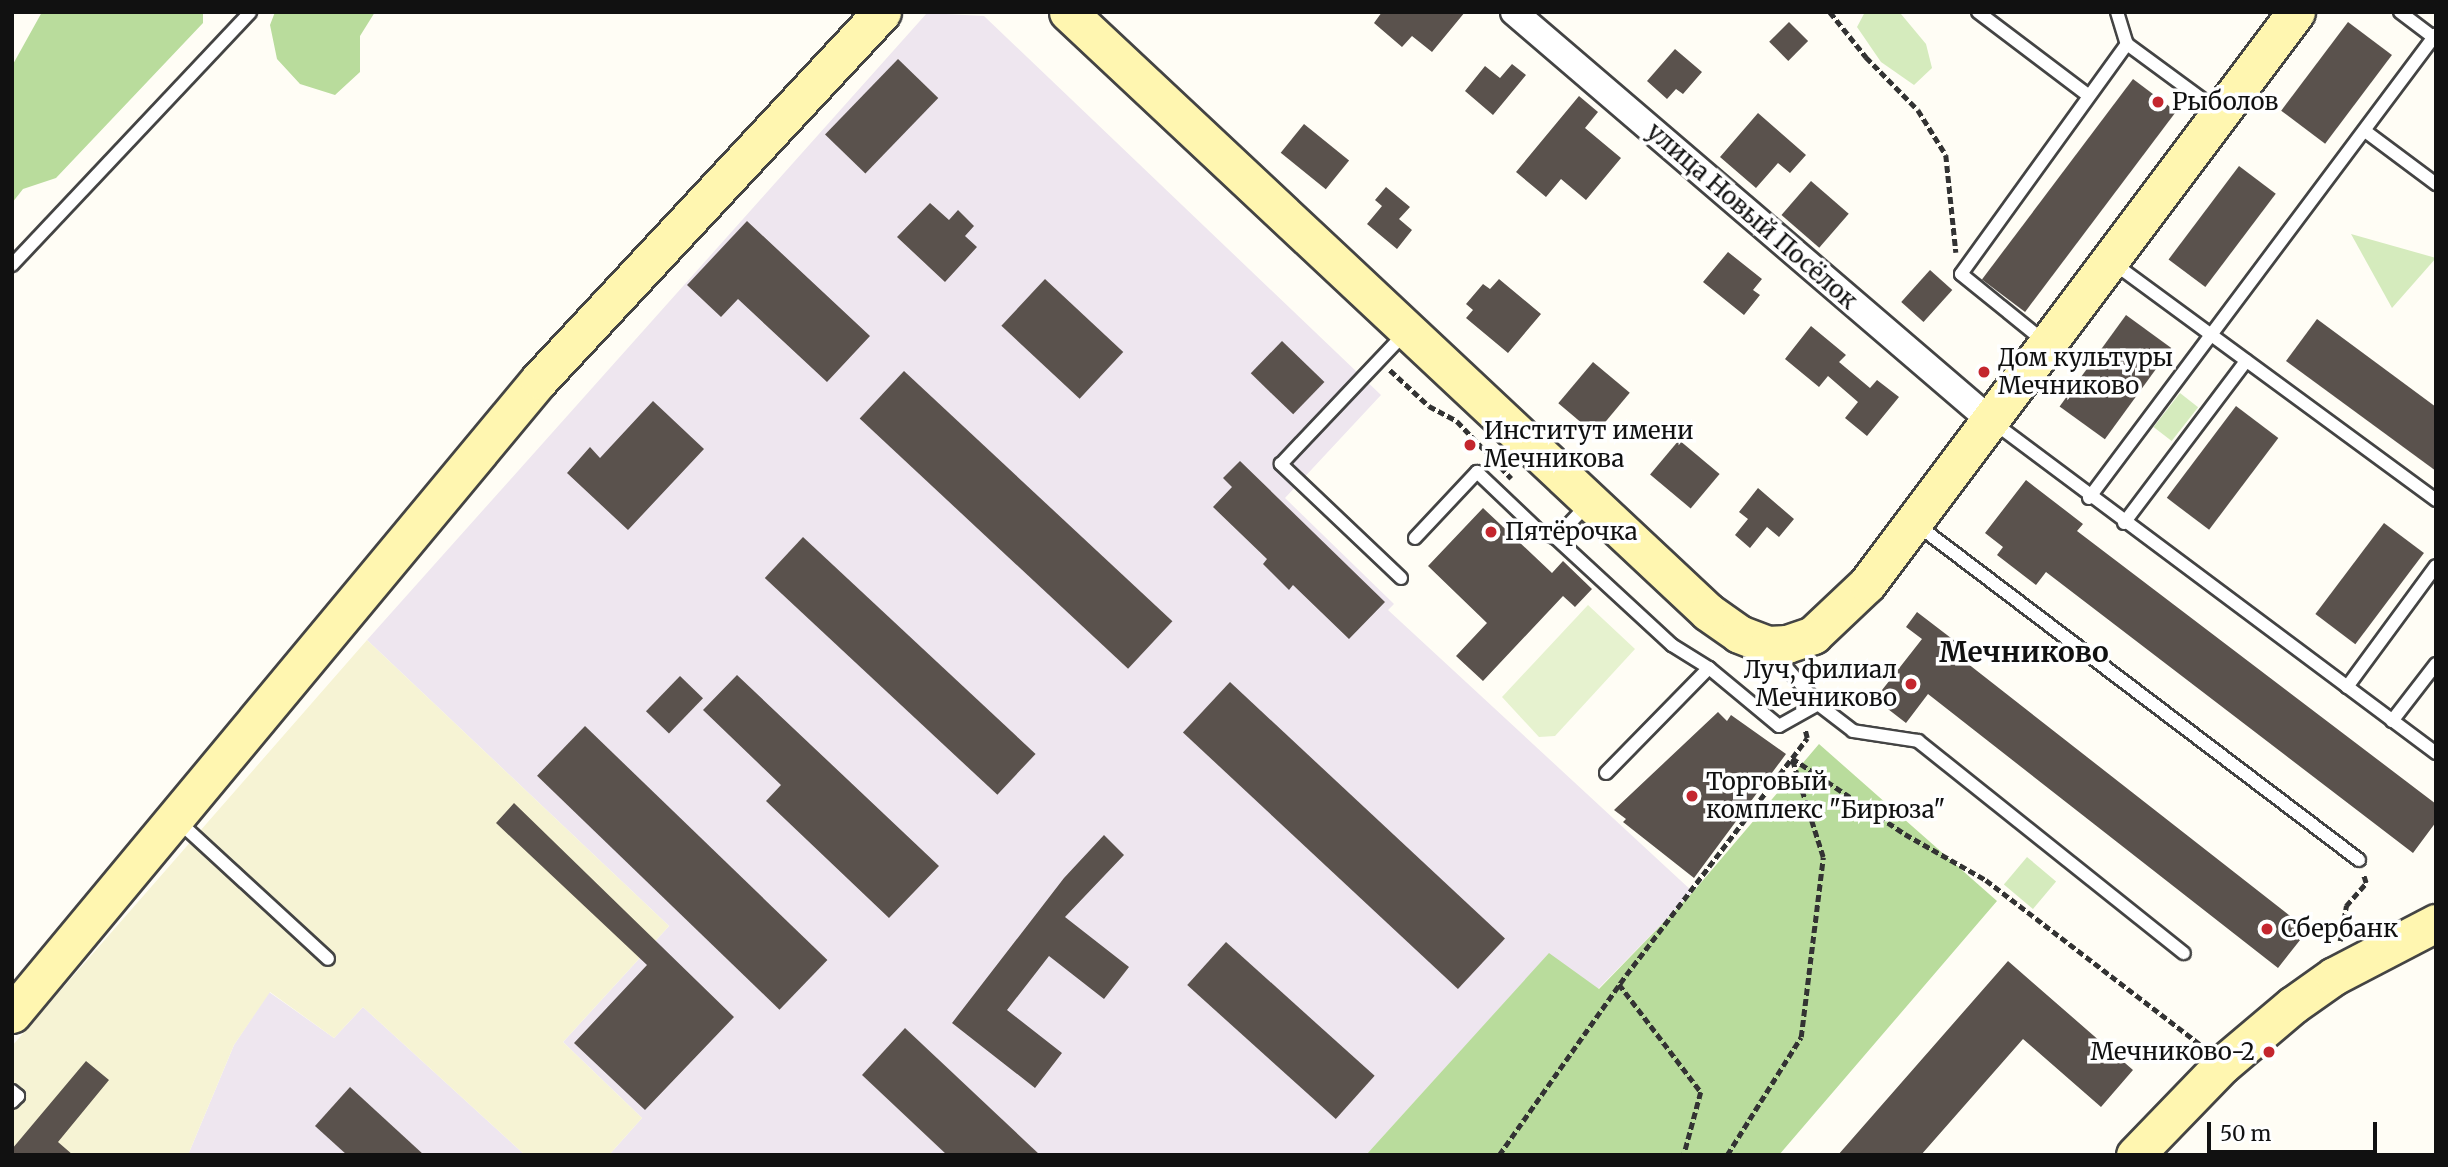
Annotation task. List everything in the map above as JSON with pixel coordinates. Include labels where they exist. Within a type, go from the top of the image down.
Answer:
[{"type":"main road","points":[[12,1014],[539,380],[883,12]]},
{"type":"main road","points":[[1068,12],[1406,332],[1708,612],[1739,634],[1768,645],[1813,635],[1838,615],[1913,522],[2296,12]]},
{"type":"main road","points":[[2135,1155],[2185,1101],[2257,1035],[2334,976],[2436,923]]},
{"type":"street","name":"улица Новый Посёлок","points":[[1514,12],[1990,420]]},
{"type":"lane","points":[[12,265],[250,12]]},
{"type":"lane","points":[[1978,12],[2089,96]]},
{"type":"lane","points":[[2117,12],[2127,44],[2220,113]]},
{"type":"lane","points":[[2089,498],[2435,36],[2400,12]]},
{"type":"lane","points":[[2047,343],[1961,274],[2127,44]]},
{"type":"lane","points":[[2365,131],[2436,184]]},
{"type":"lane","points":[[2110,260],[2436,500]]},
{"type":"lane","points":[[1401,578],[1281,464],[1406,332]]},
{"type":"lane","points":[[2124,523],[2246,361]]},
{"type":"lane","points":[[1990,420],[2089,498],[2436,753]]},
{"type":"lane","points":[[1415,538],[1477,472],[1538,530],[1556,538],[1672,645],[1709,668],[1774,724],[1785,726],[1818,705]]},
{"type":"lane","points":[[1556,538],[1589,503]]},
{"type":"lane","points":[[1913,522],[2359,860]]},
{"type":"lane","points":[[2347,687],[2436,566]]},
{"type":"lane","points":[[1768,645],[1818,705],[1853,731],[1918,741],[2184,953]]},
{"type":"lane","points":[[2392,721],[2436,664]]},
{"type":"lane","points":[[1606,773],[1709,668]]},
{"type":"lane","points":[[174,817],[328,959]]},
{"type":"lane","points":[[12,1091],[18,1096],[12,1102]]},
{"type":"path","points":[[1830,12],[1866,57],[1918,110],[1946,155],[1961,274]]},
{"type":"path","points":[[1379,360],[1429,406],[1457,421],[1516,485]]},
{"type":"path","points":[[1499,1155],[1619,984],[1807,738],[1799,717]]},
{"type":"path","points":[[1792,758],[1905,834],[1986,880],[2207,1050]]},
{"type":"path","points":[[1727,1155],[1801,1037],[1823,858],[1792,758]]},
{"type":"path","points":[[2346,906],[2366,883]]},
{"type":"path","points":[[1619,984],[1701,1092],[1684,1155]]},
{"type":"shaded area","points":[[927,13],[984,16],[1381,395],[1285,498],[1394,604],[1388,610],[1693,892],[1598,989],[1549,954],[1366,1155],[609,1155],[642,1118],[563,1042],[669,926],[367,640]]},
{"type":"shaded area","points":[[367,640],[669,926],[563,1042],[642,1118],[609,1155],[525,1155],[363,1007],[334,1038],[270,992],[234,1045],[188,1155],[12,1155],[12,1046]]},
{"type":"shaded area","points":[[269,992],[334,1038],[363,1007],[525,1155],[188,1155],[234,1045]]},
{"type":"green space","points":[[42,12],[203,12],[203,23],[56,178],[23,189],[12,203],[12,66]]},
{"type":"green space","points":[[275,12],[375,12],[360,36],[360,72],[335,95],[300,84],[277,59],[270,25]]},
{"type":"green space","points":[[1865,12],[1901,14],[1926,44],[1932,68],[1914,85],[1881,62],[1857,27]]},
{"type":"green space","points":[[2351,234],[2436,258],[2392,308]]},
{"type":"green space","points":[[2180,393],[2198,407],[2172,441],[2154,427]]},
{"type":"green space","points":[[1588,605],[1635,649],[1555,736],[1539,737],[1502,697]]},
{"type":"green space","points":[[1819,744],[1997,901],[1779,1155],[1366,1155],[1549,953],[1599,989],[1693,892]]},
{"type":"green space","points":[[2027,857],[2056,881],[2033,909],[2004,885]]},
{"type":"building","points":[[1382,12],[1465,12],[1432,52],[1412,36],[1402,47],[1374,23]]},
{"type":"building","points":[[1789,22],[1808,41],[1788,61],[1769,42]]},
{"type":"building","points":[[2348,22],[2392,55],[2325,144],[2281,111]]},
{"type":"building","points":[[1675,49],[1702,72],[1683,94],[1676,89],[1667,99],[1647,81]]},
{"type":"building","points":[[898,59],[938,98],[865,173],[825,135]]},
{"type":"building","points":[[1512,64],[1526,75],[1493,115],[1465,91],[1485,66],[1500,78]]},
{"type":"building","points":[[2133,79],[2176,111],[2025,312],[1982,279]]},
{"type":"building","points":[[1579,96],[1598,112],[1585,128],[1621,158],[1586,200],[1561,179],[1546,197],[1516,172]]},
{"type":"building","points":[[1758,113],[1806,155],[1790,173],[1778,163],[1756,188],[1720,157]]},
{"type":"building","points":[[1304,124],[1349,161],[1326,189],[1281,153]]},
{"type":"building","points":[[2239,166],[2276,194],[2205,287],[2169,259]]},
{"type":"building","points":[[1811,181],[1849,214],[1819,248],[1781,215]]},
{"type":"building","points":[[1386,187],[1410,207],[1399,219],[1412,230],[1397,249],[1367,224],[1382,206],[1375,200]]},
{"type":"building","points":[[930,203],[949,220],[958,210],[974,226],[965,236],[977,247],[945,282],[897,237]]},
{"type":"building","points":[[747,221],[870,336],[827,382],[738,299],[721,317],[687,285]]},
{"type":"building","points":[[1728,252],[1762,279],[1753,290],[1760,295],[1744,315],[1703,282]]},
{"type":"building","points":[[1930,270],[1952,290],[1924,322],[1901,302]]},
{"type":"building","points":[[1045,279],[1123,352],[1080,399],[1001,326]]},
{"type":"building","points":[[1499,279],[1541,314],[1508,353],[1466,318],[1473,310],[1466,304],[1483,284],[1490,289]]},
{"type":"building","points":[[2126,315],[2171,348],[2105,439],[2060,406]]},
{"type":"building","points":[[2317,319],[2436,407],[2436,471],[2286,361]]},
{"type":"building","points":[[1811,326],[1846,355],[1839,362],[1870,388],[1877,380],[1899,397],[1867,436],[1845,418],[1858,402],[1828,376],[1819,387],[1785,359]]},
{"type":"building","points":[[1282,341],[1324,382],[1293,414],[1251,373]]},
{"type":"building","points":[[1593,362],[1630,393],[1595,434],[1558,403]]},
{"type":"building","points":[[904,371],[1172,621],[1128,669],[860,419]]},
{"type":"building","points":[[653,401],[704,449],[628,530],[567,473],[590,447],[600,458]]},
{"type":"building","points":[[2236,406],[2278,438],[2209,530],[2167,498]]},
{"type":"building","points":[[1679,440],[1720,474],[1691,509],[1650,474]]},
{"type":"building","points":[[1240,461],[1385,602],[1349,639],[1293,585],[1289,590],[1263,564],[1267,559],[1213,507],[1232,487],[1223,478]]},
{"type":"building","points":[[2026,480],[2083,524],[2077,531],[2436,804],[2436,822],[2413,853],[2046,572],[2036,585],[1997,555],[2003,547],[1985,533]]},
{"type":"building","points":[[1758,488],[1794,519],[1779,537],[1767,527],[1750,548],[1735,535],[1748,519],[1739,512]]},
{"type":"building","points":[[1483,508],[1552,573],[1563,561],[1592,589],[1575,607],[1563,596],[1483,681],[1456,656],[1487,623],[1428,566]]},
{"type":"building","points":[[2384,523],[2424,553],[2355,644],[2315,614]]},
{"type":"building","points":[[803,537],[1036,754],[997,795],[765,578]]},
{"type":"building","points":[[1917,612],[1964,648],[1958,656],[2308,930],[2278,968],[1928,694],[1906,723],[1875,699],[1922,639],[1906,627]]},
{"type":"building","points":[[737,675],[939,866],[889,918],[766,801],[781,785],[703,710]]},
{"type":"building","points":[[680,676],[703,698],[669,733],[646,711]]},
{"type":"building","points":[[1230,682],[1505,938],[1458,989],[1183,732]]},
{"type":"building","name":"Торговый комплекс \"Бирюза\"","points":[[1718,712],[1727,721],[1731,715],[1786,754],[1694,878],[1623,822],[1626,819],[1614,810]]},
{"type":"building","points":[[585,726],[827,960],[779,1010],[537,776]]},
{"type":"building","points":[[514,803],[734,1017],[645,1110],[574,1043],[647,965],[496,823]]},
{"type":"building","points":[[1104,835],[1124,855],[1065,917],[1129,967],[1104,999],[1049,956],[1007,1010],[1062,1053],[1035,1088],[952,1023],[1064,878]]},
{"type":"building","points":[[1226,942],[1375,1076],[1336,1119],[1187,985]]},
{"type":"building","points":[[2008,961],[2133,1070],[2101,1107],[2023,1039],[1921,1155],[1838,1155]]},
{"type":"building","points":[[905,1028],[1040,1155],[947,1155],[862,1075]]},
{"type":"building","points":[[86,1061],[109,1080],[58,1142],[73,1155],[12,1155],[12,1149]]},
{"type":"building","points":[[350,1087],[424,1155],[347,1155],[315,1126]]},
{"type":"place","name":"Рыболов","points":[[2158,102]]},
{"type":"place","name":"Дом культуры Мечниково","points":[[1984,372]]},
{"type":"place","name":"Институт имени Мечникова","points":[[1470,445]]},
{"type":"place","name":"Пятёрочка","points":[[1491,532]]},
{"type":"place","name":"Луч, филиал Мечниково","points":[[1911,684]]},
{"type":"place","name":"Торговый комплекс \"Бирюза\"","points":[[1692,796]]},
{"type":"place","name":"Сбербанк","points":[[2267,929]]},
{"type":"place","name":"Мечниково-2","points":[[2269,1052]]},
{"type":"district","name":"Мечниково","points":[[2024,652]]}]
